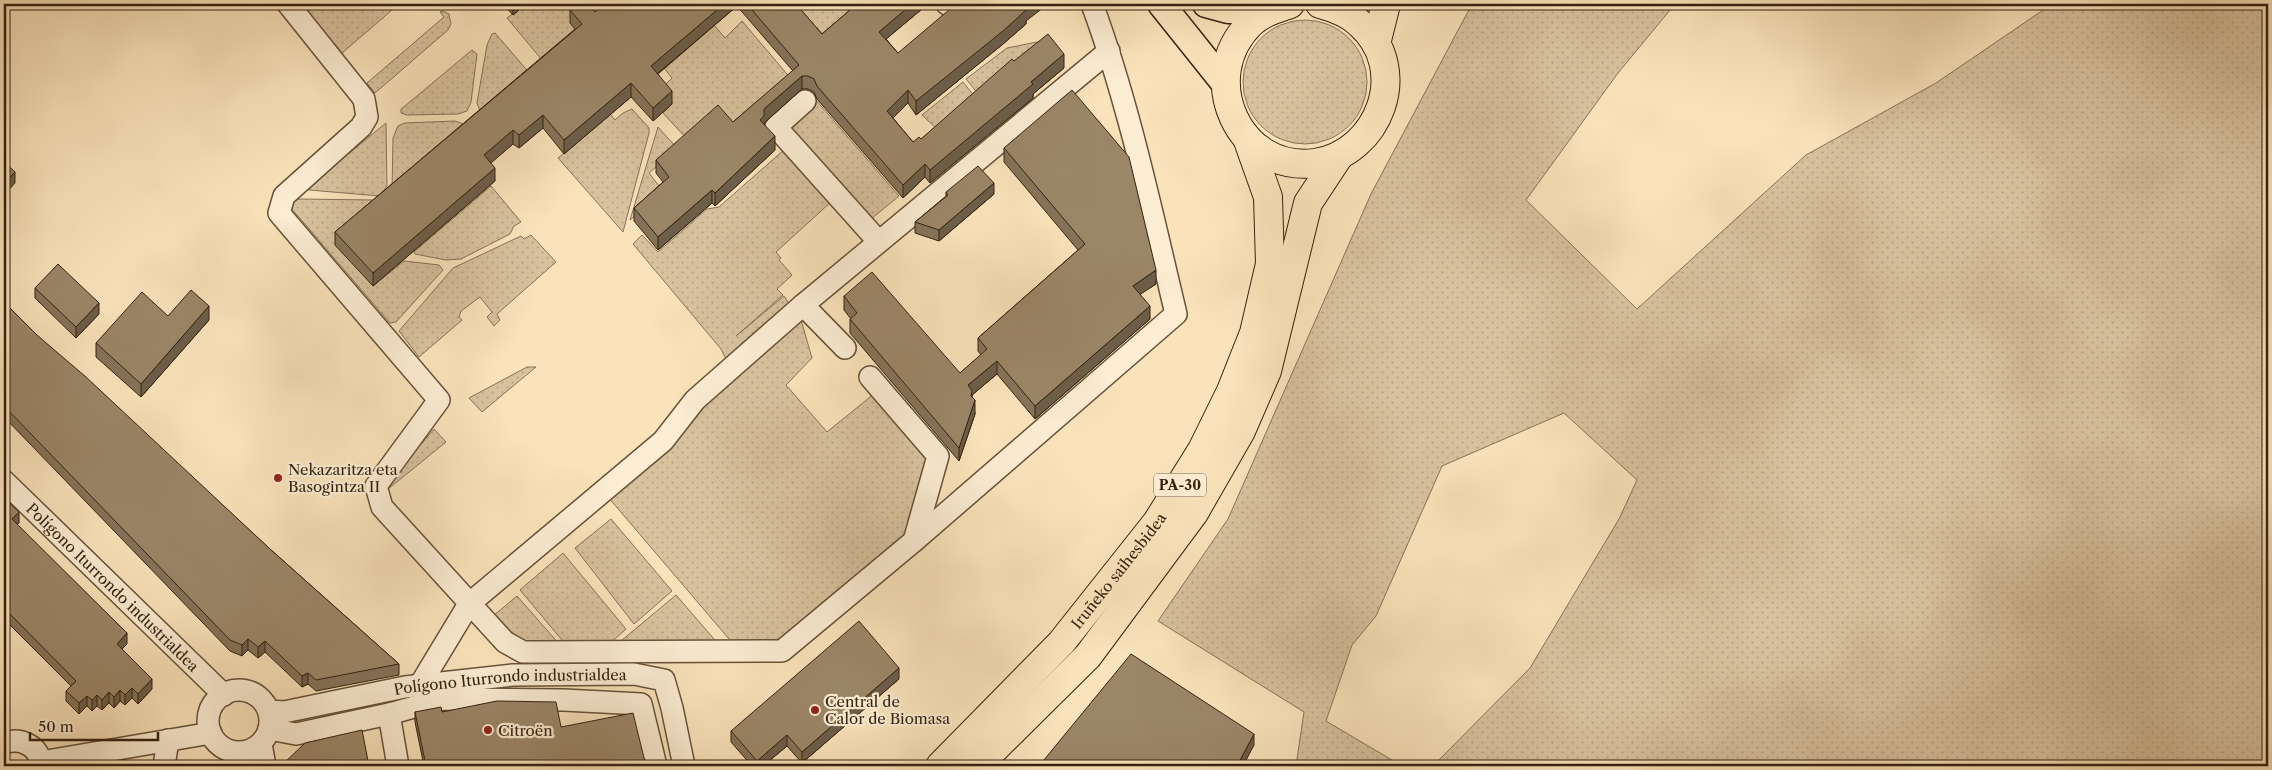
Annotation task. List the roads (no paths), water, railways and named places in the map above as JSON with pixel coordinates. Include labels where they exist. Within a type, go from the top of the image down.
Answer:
[{"type":"highway","name":"PA-30","points":[[1280,7],[1251,23],[1237,41],[1228,62],[1225,84],[1228,104],[1235,122],[1247,138],[1266,153],[1290,162],[1314,163],[1339,156],[1360,141],[1376,120],[1385,95],[1385,69],[1376,44],[1361,24],[1340,10],[1320,4]]},
{"type":"highway","points":[[1376,44],[1386,4]]},
{"type":"highway","name":"Iruñeko saihesbidea","points":[[940,766],[1061,643],[1157,522],[1202,450],[1231,391],[1254,333],[1270,264],[1268,198],[1247,138]]},
{"type":"highway","name":"Iruñeko saihesbidea","points":[[977,766],[1088,656],[1194,514],[1241,431],[1267,371],[1308,203],[1339,156]]},
{"type":"main road","points":[[1161,4],[1225,84]]},
{"type":"main road","points":[[1206,4],[1228,10],[1280,7]]},
{"type":"street","points":[[288,4],[364,99],[366,118],[361,127],[284,196],[279,213],[439,400],[376,486],[382,507],[505,642],[523,652],[782,651],[914,541],[1176,314],[1135,144],[1109,51],[1092,4]]},
{"type":"street","points":[[420,685],[469,604],[663,441],[695,400],[803,305],[1109,51]]},
{"type":"street","points":[[805,101],[776,127],[878,241]]},
{"type":"street","points":[[803,305],[845,348]]},
{"type":"street","points":[[870,377],[938,456],[914,541]]},
{"type":"street","name":"Polígono Iturrondo industrialdea","points":[[4,481],[224,695]]},
{"type":"street","name":"Polígono Iturrondo industrialdea","points":[[266,728],[284,712],[420,685],[513,675],[634,674],[664,680],[684,766]]},
{"type":"street","points":[[265,766],[266,728],[264,702],[256,695],[236,690],[224,695],[212,706],[209,715],[210,733],[217,743],[225,749],[235,752],[245,752],[266,728]]},
{"type":"street","points":[[266,728],[296,734],[389,714],[443,699],[564,700],[641,704],[656,766]]},
{"type":"street","points":[[389,714],[398,766]]},
{"type":"street","points":[[4,744],[19,741],[27,743],[38,754],[41,764],[210,733]]},
{"type":"street","points":[[164,766],[168,740]]},
{"type":"place","name":"Nekazaritza eta Basogintza II","points":[[278,478]]},
{"type":"place","name":"Central de Calor de Biomasa","points":[[815,710]]},
{"type":"place","name":"Citroën","points":[[488,730]]}]
